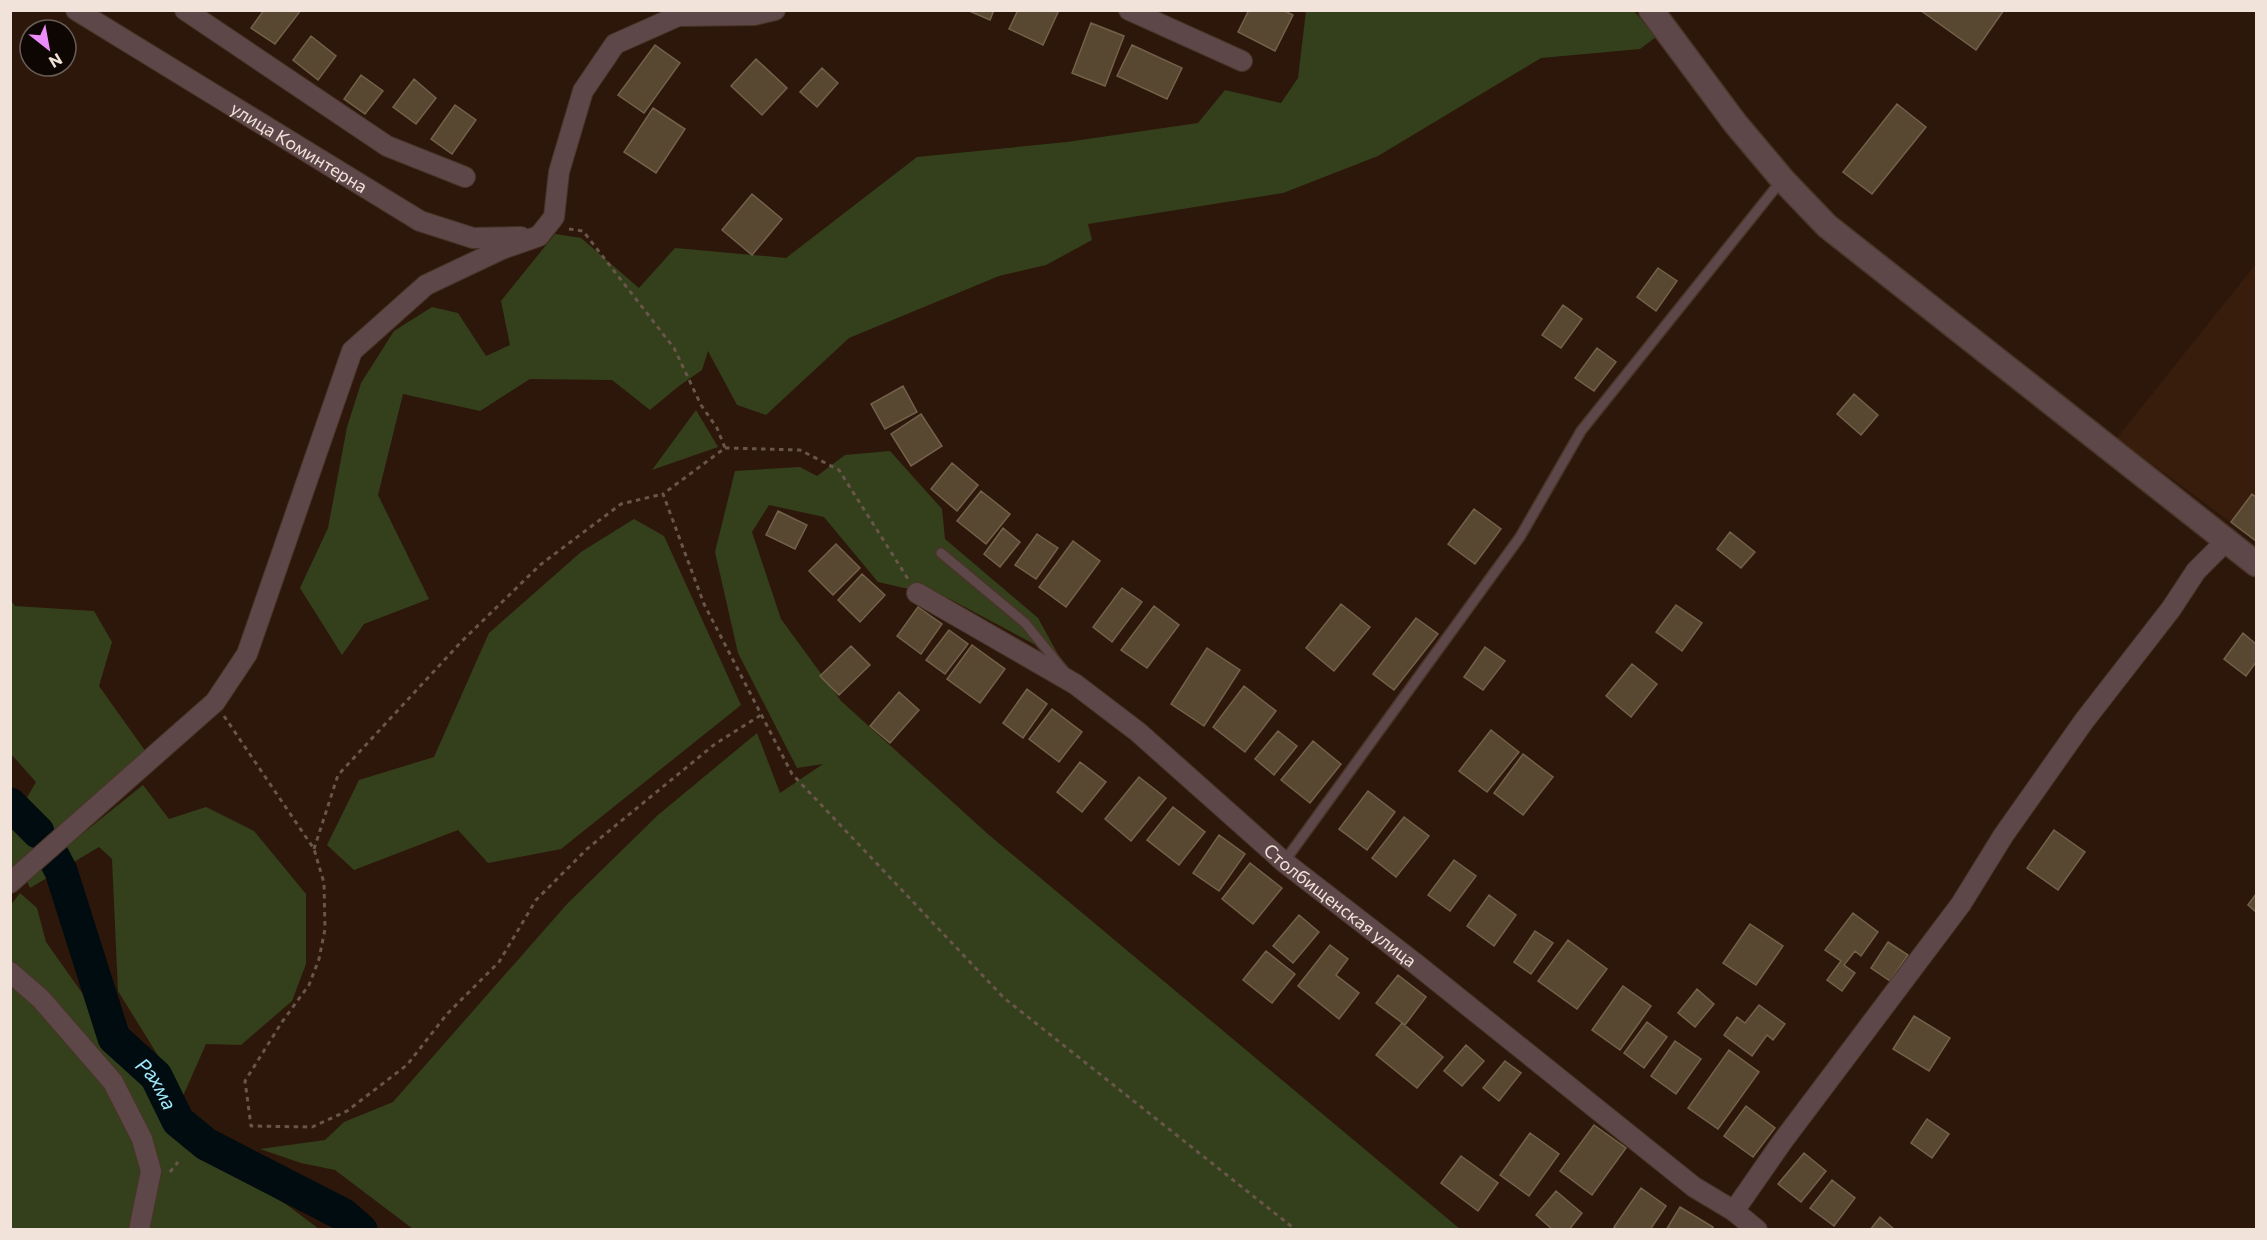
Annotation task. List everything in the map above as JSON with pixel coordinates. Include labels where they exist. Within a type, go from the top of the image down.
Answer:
[{"type":"street","name":"улица Коминтерна","points":[[76,10],[420,221],[473,238],[543,231]]},
{"type":"street","points":[[186,10],[387,147],[465,177]]},
{"type":"street","points":[[10,883],[215,702],[247,654],[352,351],[426,285],[543,231],[554,217],[559,172],[583,91],[615,44],[678,16],[754,15],[775,10]]},
{"type":"street","points":[[1129,10],[1242,61]]},
{"type":"street","points":[[1651,10],[1735,123],[1783,180],[1827,226],[2256,564]]},
{"type":"street","points":[[1734,1211],[1782,1142],[1961,904],[2003,836],[2084,721],[2171,609],[2196,571],[2226,541]]},
{"type":"street","name":"Столбищенская улица","points":[[917,593],[1075,684],[1138,732],[1284,862],[1416,964],[1694,1187],[1734,1211],[1757,1230]]},
{"type":"street","points":[[10,972],[41,999],[114,1082],[137,1129],[151,1172],[139,1230]]},
{"type":"lane","points":[[1284,862],[1520,537],[1581,431],[1783,180]]},
{"type":"lane","points":[[941,553],[1025,623],[1075,684]]},
{"type":"path","points":[[543,231],[583,231],[674,348],[701,405],[717,428],[725,448]]},
{"type":"path","points":[[314,849],[338,775],[462,641],[540,565],[621,504],[663,494],[725,448],[800,450],[839,470],[917,593]]},
{"type":"path","points":[[663,494],[704,604],[792,774],[1004,998],[1296,1230]]},
{"type":"path","points":[[215,702],[314,849],[324,884],[325,928],[319,959],[309,985],[282,1022],[245,1081],[251,1126],[312,1127],[346,1112],[407,1065],[447,1014],[499,962],[536,900],[544,891],[587,849],[715,744],[761,715]]},
{"type":"shaded area","points":[[2256,264],[2256,541],[2117,438]]},
{"type":"green space","points":[[1306,11],[1634,11],[1656,37],[1640,49],[1541,58],[1378,156],[1283,193],[1088,224],[1092,240],[1046,265],[999,276],[849,338],[766,415],[737,405],[708,351],[702,370],[650,410],[612,380],[530,379],[480,411],[403,394],[378,495],[429,599],[364,624],[342,655],[300,588],[328,528],[347,427],[361,383],[394,331],[432,307],[458,313],[486,356],[510,345],[501,301],[555,234],[581,238],[639,288],[675,248],[786,258],[917,157],[1067,142],[1198,123],[1225,90],[1281,103],[1298,78]]},
{"type":"green space","points":[[696,410],[718,447],[652,470]]},
{"type":"green space","points":[[890,451],[942,509],[945,539],[1038,618],[1060,658],[948,598],[878,582],[824,517],[769,505],[752,532],[781,619],[841,701],[989,835],[1460,1229],[413,1229],[335,1170],[301,1163],[260,1149],[325,1140],[344,1122],[393,1102],[567,904],[658,815],[757,733],[780,793],[823,764],[797,768],[738,653],[715,552],[735,471],[800,467],[817,476],[845,455]]},
{"type":"green space","points":[[634,519],[664,536],[741,705],[561,849],[488,863],[458,830],[354,870],[327,845],[359,780],[434,757],[489,633],[581,552]]},
{"type":"green space","points":[[10,599],[15,606],[94,611],[112,642],[99,686],[146,752],[11,869],[11,825],[36,782],[11,754]]},
{"type":"green space","points":[[143,785],[169,819],[206,807],[254,831],[306,894],[306,964],[292,1001],[241,1045],[206,1044],[183,1096],[118,991],[112,859],[99,847],[30,888],[26,879]]},
{"type":"green space","points":[[20,893],[37,908],[46,942],[131,1062],[154,1085],[182,1142],[287,1205],[319,1229],[11,1230],[10,906]]},
{"type":"building","points":[[264,10],[301,10],[275,44],[251,28]]},
{"type":"building","points":[[967,10],[994,10],[990,20]]},
{"type":"building","points":[[1018,10],[1059,10],[1043,45],[1009,29]]},
{"type":"building","points":[[1249,10],[1283,10],[1293,15],[1275,51],[1238,32]]},
{"type":"building","points":[[1920,10],[2004,10],[1976,50]]},
{"type":"building","points":[[1091,23],[1124,36],[1105,86],[1072,73]]},
{"type":"building","points":[[311,36],[336,56],[318,80],[293,60]]},
{"type":"building","points":[[655,45],[680,63],[644,113],[618,95]]},
{"type":"building","points":[[1132,45],[1182,68],[1167,99],[1117,76]]},
{"type":"building","points":[[756,59],[787,88],[762,115],[731,86]]},
{"type":"building","points":[[822,68],[838,83],[817,107],[800,92]]},
{"type":"building","points":[[361,75],[383,91],[365,114],[344,99]]},
{"type":"building","points":[[414,79],[436,98],[416,124],[393,107]]},
{"type":"building","points":[[1897,104],[1926,127],[1872,194],[1843,172]]},
{"type":"building","points":[[455,105],[476,120],[452,154],[431,139]]},
{"type":"building","points":[[653,108],[685,129],[656,173],[624,152]]},
{"type":"building","points":[[752,194],[782,219],[752,255],[722,230]]},
{"type":"building","points":[[1658,268],[1677,281],[1656,311],[1637,297]]},
{"type":"building","points":[[1563,305],[1582,319],[1561,348],[1542,335]]},
{"type":"building","points":[[1597,348],[1616,362],[1594,391],[1575,378]]},
{"type":"building","points":[[903,386],[917,412],[885,429],[871,404]]},
{"type":"building","points":[[1854,394],[1878,415],[1861,435],[1837,414]]},
{"type":"building","points":[[921,414],[942,446],[911,466],[891,434]]},
{"type":"building","points":[[952,463],[978,485],[957,511],[931,489]]},
{"type":"building","points":[[981,491],[1010,514],[986,544],[957,521]]},
{"type":"building","points":[[2252,494],[2256,497],[2256,541],[2231,522]]},
{"type":"building","points":[[1474,509],[1501,529],[1475,564],[1448,544]]},
{"type":"building","points":[[778,511],[807,525],[795,549],[766,535]]},
{"type":"building","points":[[1003,528],[1020,542],[1000,567],[984,554]]},
{"type":"building","points":[[1730,532],[1755,552],[1741,568],[1717,549]]},
{"type":"building","points":[[1037,534],[1058,548],[1036,579],[1015,565]]},
{"type":"building","points":[[1073,541],[1100,561],[1066,607],[1039,587]]},
{"type":"building","points":[[836,544],[860,568],[833,595],[809,571]]},
{"type":"building","points":[[862,574],[885,595],[860,622],[838,600]]},
{"type":"building","points":[[1122,588],[1142,602],[1112,642],[1093,627]]},
{"type":"building","points":[[1341,604],[1370,627],[1334,671],[1306,648]]},
{"type":"building","points":[[1676,605],[1702,623],[1682,651],[1656,632]]},
{"type":"building","points":[[1154,606],[1179,625],[1147,668],[1121,650]]},
{"type":"building","points":[[918,607],[942,624],[921,654],[897,636]]},
{"type":"building","points":[[1416,618],[1438,634],[1394,690],[1373,674]]},
{"type":"building","points":[[949,630],[968,644],[945,674],[926,660]]},
{"type":"building","points":[[2243,633],[2256,644],[2256,662],[2246,676],[2224,659]]},
{"type":"building","points":[[972,645],[1005,669],[980,703],[947,679]]},
{"type":"building","points":[[851,646],[870,665],[839,695],[820,676]]},
{"type":"building","points":[[1485,647],[1505,661],[1483,690],[1464,677]]},
{"type":"building","points":[[1207,648],[1240,670],[1204,726],[1171,704]]},
{"type":"building","points":[[1632,664],[1657,684],[1631,717],[1606,696]]},
{"type":"building","points":[[1244,686],[1276,711],[1245,752],[1213,727]]},
{"type":"building","points":[[1027,689],[1047,704],[1023,738],[1003,723]]},
{"type":"building","points":[[899,692],[919,710],[890,743],[870,726]]},
{"type":"building","points":[[1052,709],[1082,732],[1059,762],[1029,739]]},
{"type":"building","points":[[1491,730],[1519,752],[1487,792],[1459,771]]},
{"type":"building","points":[[1278,731],[1297,746],[1274,775],[1255,759]]},
{"type":"building","points":[[1313,741],[1341,764],[1310,803],[1281,780]]},
{"type":"building","points":[[1523,754],[1553,777],[1523,815],[1494,793]]},
{"type":"building","points":[[1080,762],[1106,782],[1082,812],[1057,792]]},
{"type":"building","points":[[1139,777],[1166,798],[1131,841],[1105,819]]},
{"type":"building","points":[[1368,791],[1395,812],[1367,850],[1339,829]]},
{"type":"building","points":[[1173,807],[1205,832],[1179,865],[1147,840]]},
{"type":"building","points":[[1404,817],[1429,836],[1396,877],[1372,858]]},
{"type":"building","points":[[2054,830],[2085,852],[2058,890],[2027,868]]},
{"type":"building","points":[[1219,835],[1245,854],[1219,891],[1193,873]]},
{"type":"building","points":[[1454,860],[1476,876],[1450,911],[1428,895]]},
{"type":"building","points":[[1250,863],[1282,888],[1253,924],[1222,899]]},
{"type":"building","points":[[2256,894],[2256,912],[2248,905]]},
{"type":"building","points":[[1489,895],[1516,915],[1494,946],[1467,926]]},
{"type":"building","points":[[1853,913],[1878,932],[1861,956],[1855,951],[1844,965],[1855,973],[1842,991],[1827,980],[1841,961],[1825,950]]},
{"type":"building","points":[[1299,915],[1319,932],[1293,963],[1273,946]]},
{"type":"building","points":[[1750,924],[1783,946],[1756,985],[1723,963]]},
{"type":"building","points":[[1535,931],[1553,943],[1531,974],[1514,962]]},
{"type":"building","points":[[1568,940],[1607,969],[1577,1009],[1538,981]]},
{"type":"building","points":[[1888,942],[1908,955],[1890,981],[1871,968]]},
{"type":"building","points":[[1330,945],[1348,959],[1336,975],[1359,993],[1339,1019],[1298,986]]},
{"type":"building","points":[[1266,951],[1295,974],[1272,1003],[1243,980]]},
{"type":"building","points":[[1398,975],[1426,997],[1405,1025],[1376,1003]]},
{"type":"building","points":[[1623,986],[1651,1006],[1620,1050],[1592,1030]]},
{"type":"building","points":[[1697,989],[1714,1004],[1695,1027],[1678,1013]]},
{"type":"building","points":[[1759,1005],[1785,1024],[1773,1040],[1767,1035],[1752,1056],[1724,1035],[1737,1017],[1745,1023]]},
{"type":"building","points":[[1914,1016],[1950,1038],[1929,1071],[1893,1049]]},
{"type":"building","points":[[1647,1022],[1667,1037],[1644,1068],[1624,1053]]},
{"type":"building","points":[[1402,1023],[1443,1057],[1417,1088],[1376,1055]]},
{"type":"building","points":[[1675,1041],[1701,1059],[1676,1094],[1651,1076]]},
{"type":"building","points":[[1466,1045],[1484,1061],[1462,1086],[1444,1071]]},
{"type":"building","points":[[1729,1050],[1759,1072],[1718,1129],[1688,1108]]},
{"type":"building","points":[[1505,1061],[1521,1073],[1499,1101],[1483,1088]]},
{"type":"building","points":[[1746,1106],[1775,1128],[1753,1157],[1724,1136]]},
{"type":"building","points":[[1927,1119],[1949,1134],[1932,1158],[1911,1143]]},
{"type":"building","points":[[1594,1125],[1626,1148],[1592,1195],[1560,1171]]},
{"type":"building","points":[[1530,1133],[1559,1154],[1529,1196],[1500,1175]]},
{"type":"building","points":[[1804,1153],[1826,1171],[1801,1202],[1778,1184]]},
{"type":"building","points":[[1461,1156],[1498,1183],[1478,1211],[1441,1183]]},
{"type":"building","points":[[1832,1180],[1855,1198],[1834,1226],[1810,1208]]},
{"type":"building","points":[[1641,1188],[1666,1206],[1650,1230],[1618,1230],[1614,1227]]},
{"type":"building","points":[[1556,1191],[1582,1213],[1569,1230],[1553,1230],[1536,1215]]},
{"type":"building","points":[[1680,1207],[1713,1227],[1711,1230],[1666,1230]]},
{"type":"building","points":[[1880,1217],[1895,1230],[1870,1230]]},
{"type":"waterway","name":"Рахма","points":[[10,804],[38,832]]},
{"type":"waterway","name":"Рахма","points":[[51,852],[61,871],[114,1038],[156,1076],[178,1121],[206,1144],[344,1215],[361,1230]]}]
